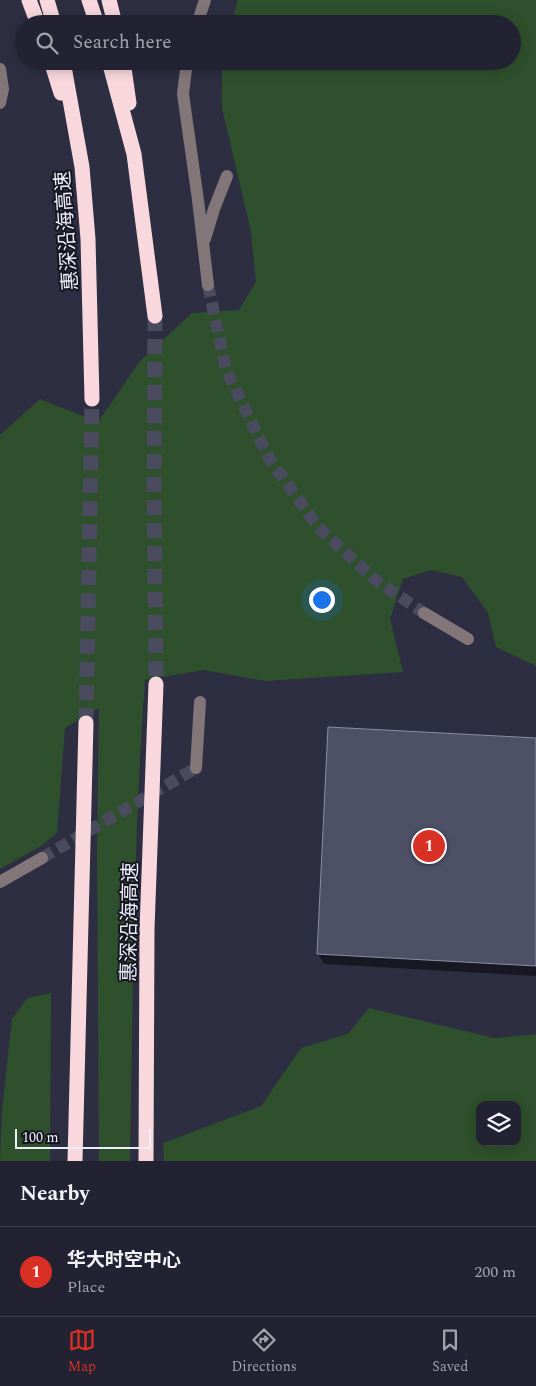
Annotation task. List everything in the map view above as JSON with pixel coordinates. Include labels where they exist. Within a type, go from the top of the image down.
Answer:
[{"type":"highway","points":[[29,0],[35,15]]},
{"type":"highway","points":[[47,0],[51,15]]},
{"type":"highway","points":[[90,0],[94,15]]},
{"type":"highway","points":[[109,0],[112,15]]},
{"type":"highway","points":[[54,70],[82,166]]},
{"type":"highway","name":"惠深沿海高速","points":[[65,70],[82,166],[88,239],[92,399]]},
{"type":"highway","points":[[111,70],[134,154]]},
{"type":"highway","points":[[124,70],[156,316]]},
{"type":"highway","name":"惠深沿海高速","points":[[146,1161],[147,929],[156,684]]},
{"type":"highway","points":[[75,1161],[86,723]]},
{"type":"street","points":[[201,15],[205,0]]},
{"type":"street","points":[[0,69],[3,89],[0,103]]},
{"type":"street","points":[[186,70],[183,94],[208,285]]},
{"type":"street","points":[[203,246],[214,209],[227,176]]},
{"type":"street","points":[[424,613],[468,639]]},
{"type":"street","points":[[196,768],[200,702]]},
{"type":"street","points":[[0,882],[42,858]]},
{"type":"green space","points":[[238,0],[536,0],[536,666],[496,647],[488,613],[462,577],[431,570],[403,579],[390,619],[403,672],[265,681],[204,670],[145,680],[136,860],[130,1161],[99,1161],[97,850],[99,708],[65,728],[57,833],[41,846],[0,869],[0,435],[40,399],[98,422],[140,361],[192,313],[239,310],[256,282],[251,232],[222,108],[222,70],[521,70],[521,15],[234,15]]},
{"type":"green space","points":[[51,993],[50,1161],[0,1161],[2,1110],[12,1019],[27,998]]},
{"type":"green space","points":[[369,1008],[494,1038],[536,1034],[536,1161],[164,1161],[163,1143],[261,1106],[301,1048],[348,1034]]},
{"type":"building","points":[[328,727],[536,738],[536,966],[317,954]]},
{"type":"tunnel","points":[[208,285],[226,370],[269,458],[317,526],[374,579],[424,613]]},
{"type":"tunnel","points":[[155,316],[156,684]]},
{"type":"tunnel","points":[[86,723],[92,399]]},
{"type":"tunnel","points":[[42,858],[196,768]]},
{"type":"place","name":"华大时空中心","points":[[429,846]]}]
